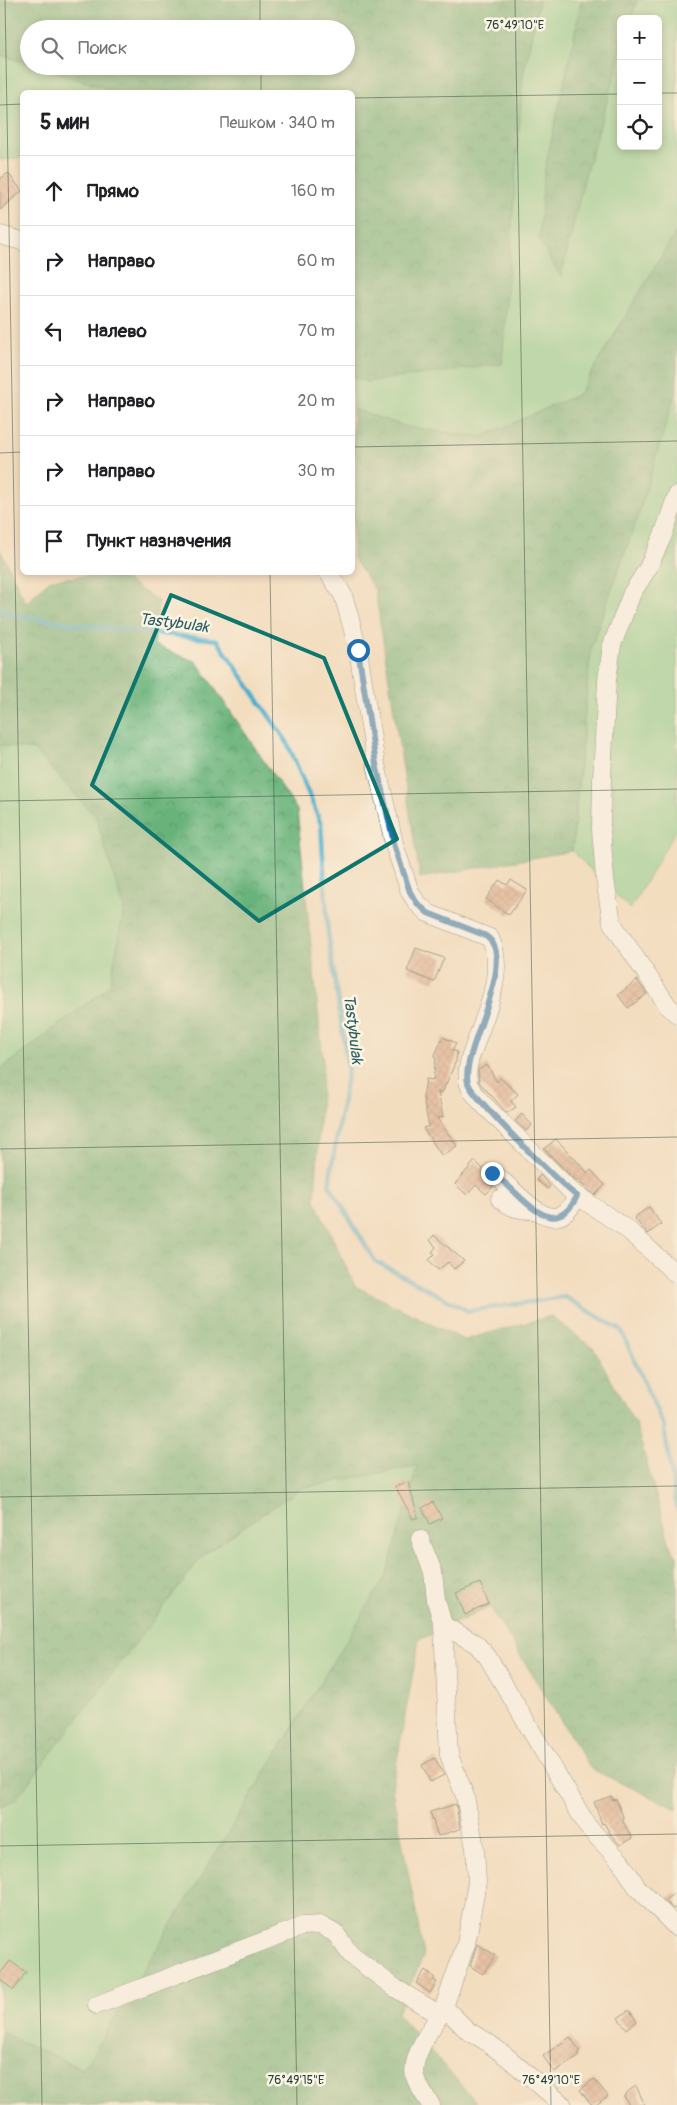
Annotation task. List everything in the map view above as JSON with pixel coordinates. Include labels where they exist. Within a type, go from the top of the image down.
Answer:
[{"type":"street","points":[[0,235],[20,240]]},
{"type":"street","points":[[676,1013],[653,985],[612,922],[605,879],[601,829],[607,680],[612,646],[632,592],[648,568],[660,544],[677,496]]},
{"type":"street","points":[[330,575],[343,595],[350,619],[361,668],[376,764],[395,847],[410,892],[417,903],[428,913],[490,938],[495,948],[495,979],[484,1020],[468,1063],[468,1082],[482,1103],[577,1196],[628,1230],[677,1275]]},
{"type":"street","points":[[492,1173],[510,1186],[534,1210],[546,1216],[562,1215],[571,1208],[577,1196]]},
{"type":"street","points":[[500,1199],[508,1206],[518,1210],[534,1210]]},
{"type":"street","points":[[420,1539],[433,1572],[436,1600],[444,1625],[449,1755],[465,1796],[475,1848],[477,1882],[466,1944],[442,2011],[431,2027],[416,2060],[415,2076],[432,2105]]},
{"type":"street","points":[[444,1625],[476,1644],[487,1656],[588,1827],[621,1862],[637,1887],[677,1928]]},
{"type":"street","points":[[97,2005],[303,1926],[320,1925],[336,1934],[351,1955],[388,1983],[442,2011],[468,2031],[507,2056],[563,2105]]},
{"type":"highlighted area","points":[[171,595],[324,658],[397,839],[259,921],[92,785]]},
{"type":"green space","points":[[0,0],[539,0],[523,76],[502,364],[366,382],[355,377],[355,90],[112,90],[66,75],[355,75],[355,20],[20,20],[20,60],[0,54]]},
{"type":"green space","points":[[539,0],[581,0],[544,173],[539,240],[561,277],[585,175],[617,67],[617,150],[662,150],[662,15],[632,15],[637,0],[677,0],[677,230],[579,394],[482,437],[407,427],[355,410],[355,377],[366,382],[523,76]]},
{"type":"green space","points":[[581,0],[637,0],[632,15],[617,15],[617,67],[585,175],[561,277],[539,240],[544,173]]},
{"type":"green space","points":[[0,55],[20,61],[20,75],[64,75],[111,90],[20,90],[20,158],[0,160]]},
{"type":"green space","points":[[677,230],[677,387],[639,513],[591,647],[572,851],[420,878],[375,590],[355,561],[355,410],[407,427],[482,437],[579,394]]},
{"type":"green space","points":[[677,387],[677,828],[630,909],[572,851],[591,647],[639,513]]},
{"type":"green space","points":[[0,549],[26,603],[51,579],[104,575],[119,575],[158,601],[154,645],[197,662],[297,810],[323,1060],[315,1200],[355,1286],[464,1340],[551,1316],[594,1349],[636,1425],[671,1548],[677,1555],[677,1809],[591,1769],[490,1607],[419,1640],[392,1788],[424,1955],[397,2013],[479,2105],[0,2105],[0,2032],[83,2069],[386,1576],[417,1466],[301,1488],[204,1554],[15,1800],[0,1806],[0,1070],[110,986],[124,909],[96,817],[34,750],[0,745]]},
{"type":"green space","points":[[0,745],[34,750],[96,817],[124,909],[110,986],[0,1070]]},
{"type":"green space","points":[[418,1465],[386,1576],[83,2069],[0,2032],[0,1806],[15,1800],[204,1554],[301,1488]]},
{"type":"building","points":[[8,173],[20,188],[20,193],[0,210],[0,179]]},
{"type":"building","points":[[499,880],[507,885],[511,880],[527,890],[509,915],[486,899]]},
{"type":"building","points":[[416,948],[444,958],[434,982],[407,971]]},
{"type":"building","points":[[637,980],[647,994],[628,1008],[618,995]]},
{"type":"building","points":[[443,1037],[456,1043],[452,1050],[457,1052],[456,1061],[442,1093],[438,1092],[443,1117],[437,1118],[457,1146],[442,1156],[423,1128],[429,1126],[423,1098],[426,1079],[433,1080],[436,1058],[434,1057]]},
{"type":"building","points":[[487,1065],[497,1082],[500,1078],[518,1094],[511,1101],[516,1107],[507,1113],[479,1082],[478,1070]]},
{"type":"building","points":[[522,1114],[532,1125],[526,1131],[515,1121]]},
{"type":"building","points":[[556,1139],[588,1173],[591,1170],[605,1185],[595,1195],[572,1177],[544,1149]]},
{"type":"building","points":[[475,1161],[483,1169],[483,1178],[493,1187],[486,1194],[476,1185],[467,1195],[455,1184]]},
{"type":"building","points":[[540,1175],[550,1186],[548,1189],[536,1180]]},
{"type":"building","points":[[649,1207],[661,1224],[648,1234],[634,1218]]},
{"type":"building","points":[[434,1235],[464,1261],[454,1269],[448,1262],[438,1270],[429,1260],[435,1254],[432,1252],[436,1247],[430,1240]]},
{"type":"building","points":[[408,1482],[418,1517],[413,1519],[395,1486]]},
{"type":"building","points":[[433,1502],[442,1518],[430,1524],[422,1508]]},
{"type":"building","points":[[480,1583],[489,1604],[465,1615],[456,1593]]},
{"type":"building","points":[[435,1758],[444,1775],[430,1782],[422,1765]]},
{"type":"building","points":[[611,1796],[613,1800],[616,1799],[624,1819],[622,1820],[632,1838],[620,1845],[604,1823],[602,1824],[594,1802]]},
{"type":"building","points":[[456,1804],[460,1829],[438,1836],[430,1812]]},
{"type":"building","points":[[677,1891],[677,1906],[673,1909],[665,1900]]},
{"type":"building","points":[[477,1944],[495,1955],[483,1974],[470,1966]]},
{"type":"building","points":[[10,1961],[26,1972],[14,1990],[0,1980],[0,1974]]},
{"type":"building","points":[[425,1970],[437,1982],[430,1993],[416,1983]]},
{"type":"building","points":[[629,2010],[637,2021],[627,2029],[618,2018]]},
{"type":"building","points":[[570,2037],[579,2050],[577,2058],[554,2072],[543,2056]]},
{"type":"building","points":[[594,2079],[608,2096],[596,2105],[592,2105],[580,2090]]},
{"type":"building","points":[[636,2086],[645,2105],[629,2105],[624,2096]]},
{"type":"waterway","name":"Tastybulak","points":[[0,607],[6,614],[80,625],[217,640],[287,742],[321,824],[328,933],[348,1069],[329,1184],[375,1261],[468,1311],[565,1297],[621,1330],[664,1427],[677,1509]]},
{"type":"route","points":[[358,650],[376,764],[395,847],[410,892],[417,903],[428,913],[490,938],[495,948],[495,979],[484,1020],[468,1063],[468,1082],[482,1103],[577,1196],[571,1208],[562,1215],[546,1216],[534,1210],[501,1178],[492,1173]]}]
